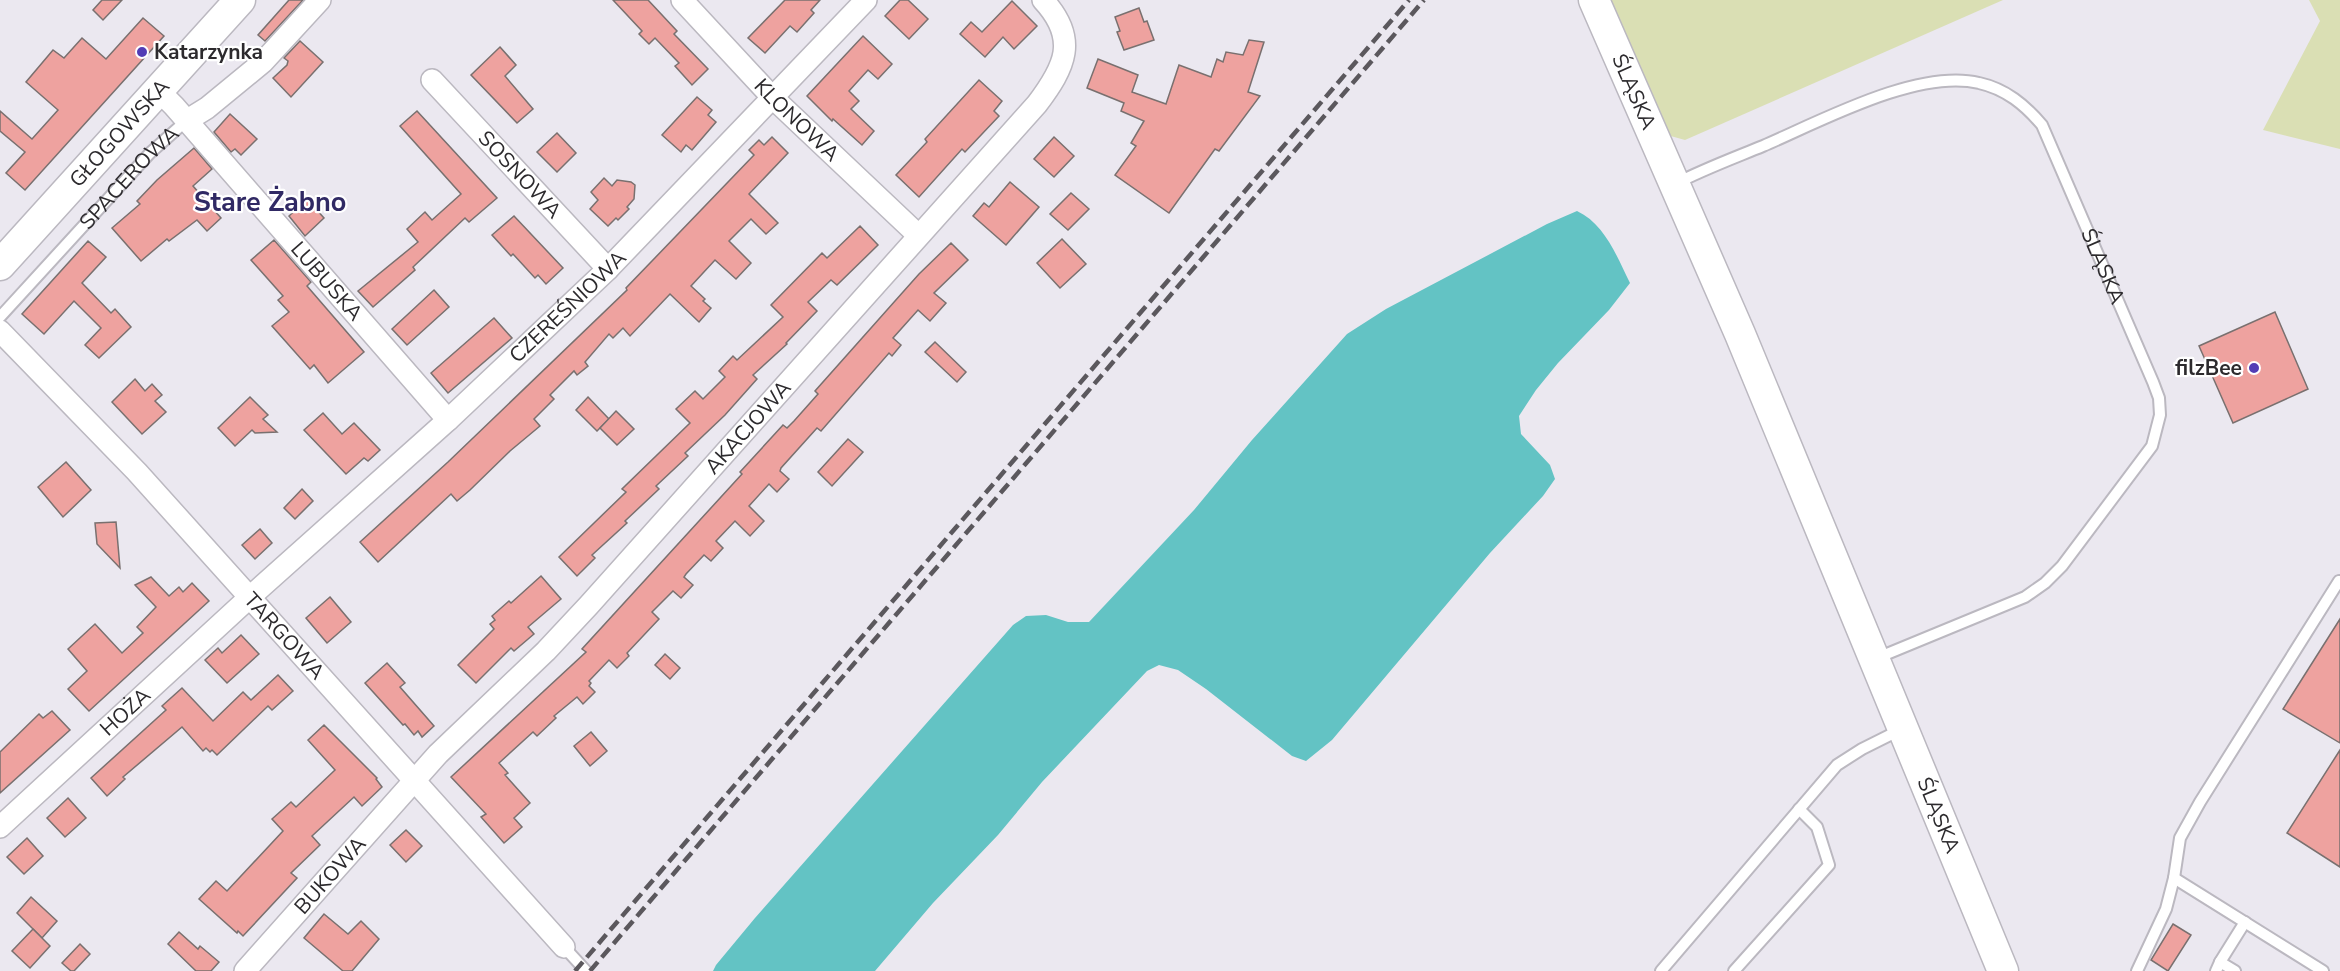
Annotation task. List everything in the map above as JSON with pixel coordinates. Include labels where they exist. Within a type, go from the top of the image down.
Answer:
[{"type":"street","name":"GŁOGOWSKA","points":[[0,265],[240,0]]},
{"type":"street","name":"SPACEROWA","points":[[186,121],[207,108],[263,62],[320,0]]},
{"type":"street","name":"KLONOWA","points":[[682,0],[772,97],[918,235]]},
{"type":"street","name":"CZEREŚNIOWA","points":[[250,597],[448,420],[608,269],[866,0]]},
{"type":"street","name":"AKACJOWA","points":[[414,780],[438,754],[546,651],[582,612],[1036,104],[1055,80],[1064,59],[1065,35],[1056,14],[1043,0]]},
{"type":"street","name":"ŚLĄSKA","points":[[1594,0],[1675,184],[2003,971]]},
{"type":"street","name":"SOSNOWA","points":[[432,80],[608,269]]},
{"type":"street","name":"LUBUSKA","points":[[158,90],[448,420]]},
{"type":"street","name":"TARGOWA","points":[[0,331],[136,472],[564,946]]},
{"type":"street","name":"HOŻA","points":[[0,827],[250,597]]},
{"type":"street","name":"BUKOWA","points":[[245,971],[414,780]]},
{"type":"lane","name":"ŚLĄSKA","points":[[1675,184],[1830,116],[1919,85],[1953,81],[1979,82],[2007,93],[2027,107],[2042,125],[2148,372],[2158,398],[2160,415],[2152,447],[2062,566],[2045,583],[2025,597],[1874,659]]},
{"type":"lane","name":"SPACEROWA","points":[[0,317],[150,153],[186,121]]},
{"type":"lane","points":[[2137,971],[2166,909],[2174,878],[2180,838],[2339,581]]},
{"type":"lane","points":[[1661,971],[1837,765],[1862,749],[1903,729]]},
{"type":"lane","points":[[1734,971],[1828,865],[1817,827],[1799,809]]},
{"type":"lane","points":[[2174,878],[2323,971]]},
{"type":"lane","points":[[2235,971],[2218,967],[2245,922]]},
{"type":"lane","points":[[564,946],[586,971]]},
{"type":"green space","points":[[1610,0],[2003,0],[1685,140],[1667,135]]},
{"type":"green space","points":[[2309,0],[2340,0],[2340,149],[2263,130],[2320,21]]},
{"type":"water","points":[[1577,211],[1587,217],[1603,233],[1630,283],[1609,310],[1558,363],[1519,416],[1521,434],[1550,465],[1555,479],[1543,496],[1490,553],[1332,740],[1306,761],[1292,756],[1206,689],[1178,670],[1159,665],[1147,671],[1042,782],[998,835],[933,903],[875,971],[713,971],[755,918],[1013,625],[1026,616],[1046,615],[1068,622],[1089,622],[1194,510],[1252,440],[1347,334],[1386,309],[1547,224]]},
{"type":"building","points":[[102,0],[122,0],[103,20],[93,10]]},
{"type":"building","points":[[289,0],[303,0],[265,41],[258,35]]},
{"type":"building","points":[[613,0],[648,0],[677,31],[674,34],[708,69],[692,85],[675,66],[679,63],[655,38],[649,44],[639,34],[642,31]]},
{"type":"building","points":[[785,0],[820,0],[811,10],[814,13],[797,32],[790,26],[765,53],[748,38]]},
{"type":"building","points":[[900,0],[908,0],[928,19],[909,39],[885,16]]},
{"type":"building","points":[[1012,1],[1037,26],[1014,49],[1003,37],[985,57],[960,34],[971,22],[982,32]]},
{"type":"building","points":[[1139,8],[1154,40],[1124,50],[1117,32],[1120,31],[1115,17]]},
{"type":"building","points":[[143,18],[164,36],[25,190],[6,173],[25,152],[0,131],[0,111],[32,139],[58,110],[26,82],[53,50],[64,58],[82,38],[106,59]]},
{"type":"building","points":[[863,36],[892,64],[878,79],[868,70],[849,91],[859,101],[851,109],[874,131],[862,145],[833,119],[832,121],[807,96]]},
{"type":"building","points":[[1249,40],[1264,42],[1248,92],[1260,96],[1219,151],[1215,149],[1169,213],[1115,175],[1136,146],[1131,143],[1144,121],[1121,111],[1124,103],[1087,88],[1098,59],[1138,75],[1132,92],[1166,104],[1179,65],[1211,77],[1217,59],[1223,62],[1226,52],[1243,55]]},
{"type":"building","points":[[300,41],[323,62],[291,97],[273,78],[287,65],[288,61],[284,58]]},
{"type":"building","points":[[500,47],[516,65],[505,76],[533,109],[517,123],[471,75]]},
{"type":"building","points":[[979,80],[1002,101],[994,111],[999,116],[965,152],[962,149],[919,197],[896,175],[927,142],[925,139]]},
{"type":"building","points":[[697,97],[712,110],[708,115],[716,122],[692,150],[686,145],[681,152],[662,135]]},
{"type":"building","points":[[417,111],[497,198],[469,222],[465,218],[413,267],[415,270],[373,307],[358,291],[418,242],[407,229],[425,212],[432,220],[461,194],[400,126]]},
{"type":"building","points":[[230,114],[257,139],[241,155],[235,149],[231,152],[214,132]]},
{"type":"building","points":[[557,133],[576,153],[557,172],[537,152]]},
{"type":"building","points":[[772,137],[788,153],[749,194],[778,223],[766,234],[751,219],[729,241],[751,263],[736,279],[715,260],[691,286],[711,308],[699,322],[670,294],[630,336],[623,328],[613,338],[609,334],[585,362],[588,366],[577,375],[574,371],[550,395],[554,399],[534,419],[540,426],[457,501],[451,494],[378,562],[360,542],[448,462],[627,290],[626,288],[754,155],[749,150],[759,140],[764,145]]},
{"type":"building","points":[[1054,137],[1074,156],[1054,177],[1034,159]]},
{"type":"building","points":[[194,148],[212,169],[193,186],[221,218],[207,231],[197,220],[169,241],[167,239],[141,261],[112,228],[140,204],[137,201],[157,180]]},
{"type":"building","points":[[604,178],[612,186],[617,180],[631,182],[635,185],[634,199],[627,207],[629,209],[608,226],[590,209],[598,200],[591,192]]},
{"type":"building","points":[[1010,182],[1039,207],[1006,245],[973,216],[984,203],[989,207]]},
{"type":"building","points":[[1071,193],[1089,209],[1068,230],[1050,214]]},
{"type":"building","points":[[307,199],[324,218],[305,236],[289,216]]},
{"type":"building","points":[[514,216],[563,268],[546,284],[538,275],[535,278],[492,235]]},
{"type":"building","points":[[860,226],[878,245],[837,285],[831,280],[808,302],[817,311],[787,344],[753,375],[757,379],[725,415],[685,453],[688,456],[656,486],[659,489],[625,521],[627,523],[592,555],[595,558],[577,576],[559,557],[626,492],[622,489],[690,423],[676,409],[695,391],[703,399],[725,377],[719,371],[733,356],[737,360],[783,317],[771,305],[822,253],[827,258]]},
{"type":"building","points":[[1062,239],[1086,264],[1060,288],[1037,263]]},
{"type":"building","points":[[274,240],[311,282],[307,286],[364,352],[328,383],[314,365],[310,369],[272,326],[289,312],[278,300],[283,296],[251,260]]},
{"type":"building","points":[[88,241],[106,257],[82,283],[111,313],[115,309],[131,327],[99,358],[85,345],[101,328],[74,301],[44,334],[22,314]]},
{"type":"building","points":[[951,243],[968,260],[934,293],[946,303],[930,321],[918,310],[893,338],[901,345],[892,356],[889,353],[821,431],[817,428],[781,468],[780,471],[789,479],[777,492],[769,484],[749,506],[764,521],[750,536],[735,521],[716,541],[723,548],[711,561],[704,555],[684,577],[693,585],[681,598],[673,591],[652,612],[659,619],[627,653],[629,656],[617,668],[609,660],[589,681],[591,683],[589,686],[595,692],[583,704],[577,697],[554,716],[556,718],[537,736],[533,732],[499,763],[508,773],[505,775],[530,803],[514,818],[522,827],[504,843],[481,817],[486,814],[451,777],[586,652],[582,649],[742,474],[740,472],[783,425],[787,428],[794,421],[818,394],[815,391],[919,274]]},
{"type":"building","points":[[434,290],[449,307],[407,345],[392,329]]},
{"type":"building","name":"filzBee","points":[[2275,312],[2308,389],[2233,423],[2199,346]]},
{"type":"building","points":[[494,318],[512,338],[448,393],[431,373]]},
{"type":"building","points":[[935,342],[966,372],[957,382],[925,352]]},
{"type":"building","points":[[135,379],[145,391],[152,384],[162,395],[155,401],[166,412],[142,434],[112,402]]},
{"type":"building","points":[[250,397],[268,415],[263,419],[277,432],[255,433],[252,430],[235,446],[218,428]]},
{"type":"building","points":[[588,397],[609,419],[597,431],[576,410]]},
{"type":"building","points":[[616,411],[634,429],[617,445],[600,428]]},
{"type":"building","points":[[323,413],[342,434],[354,423],[380,450],[368,461],[364,458],[346,474],[304,430]]},
{"type":"building","points":[[848,439],[863,452],[832,486],[818,472]]},
{"type":"building","points":[[66,462],[91,490],[63,517],[38,487]]},
{"type":"building","points":[[302,489],[313,501],[295,519],[284,508]]},
{"type":"building","points":[[116,522],[120,568],[97,544],[95,523]]},
{"type":"building","points":[[260,529],[272,543],[255,559],[242,545]]},
{"type":"building","points":[[541,576],[561,599],[528,627],[534,634],[514,651],[511,648],[476,683],[458,665],[494,629],[490,624],[495,620],[492,616],[509,601],[511,603]]},
{"type":"building","points":[[151,577],[169,596],[179,587],[183,592],[192,583],[209,601],[89,711],[68,689],[87,671],[68,649],[95,624],[122,653],[143,633],[137,627],[156,607],[135,585]]},
{"type":"building","points":[[330,597],[351,622],[327,643],[306,618]]},
{"type":"building","points":[[2340,619],[2340,743],[2283,709]]},
{"type":"building","points":[[241,635],[259,654],[227,683],[205,660],[218,648],[222,653]]},
{"type":"building","points":[[665,654],[680,668],[670,679],[655,665]]},
{"type":"building","points":[[387,663],[405,683],[400,687],[434,726],[422,737],[418,731],[414,735],[405,724],[403,725],[365,683]]},
{"type":"building","points":[[278,675],[293,691],[272,710],[268,706],[217,755],[206,748],[203,751],[182,727],[123,777],[125,779],[107,796],[91,778],[166,710],[162,706],[182,688],[213,721],[243,692],[251,700]]},
{"type":"building","points":[[52,711],[70,730],[0,793],[0,752],[39,714],[43,718]]},
{"type":"building","points":[[324,725],[377,778],[382,787],[362,806],[354,797],[312,836],[320,845],[291,873],[297,878],[243,936],[199,899],[216,881],[227,891],[283,831],[272,819],[291,802],[296,807],[335,770],[308,740]]},
{"type":"building","points":[[591,732],[607,751],[590,766],[574,746]]},
{"type":"building","points":[[2340,750],[2340,867],[2287,833]]},
{"type":"building","points":[[68,798],[86,818],[65,837],[47,818]]},
{"type":"building","points":[[406,830],[422,846],[406,862],[390,845]]},
{"type":"building","points":[[27,838],[43,856],[24,874],[7,857]]},
{"type":"building","points":[[31,897],[57,921],[42,938],[17,913]]},
{"type":"building","points":[[324,914],[348,934],[361,921],[379,939],[352,971],[343,971],[304,938]]},
{"type":"building","points":[[2173,924],[2191,935],[2168,971],[2151,960]]},
{"type":"building","points":[[33,929],[50,946],[30,968],[12,951]]},
{"type":"building","points":[[179,932],[198,949],[200,946],[219,962],[211,971],[196,971],[168,944]]},
{"type":"building","points":[[80,944],[90,954],[74,971],[71,971],[62,963]]},
{"type":"railway","points":[[575,971],[1409,0]]},
{"type":"railway","points":[[590,971],[1424,0]]},
{"type":"place","name":"Katarzynka","points":[[142,52]]},
{"type":"place","name":"filzBee","points":[[2254,368]]},
{"type":"district","name":"Stare Żabno","points":[[270,202]]}]
